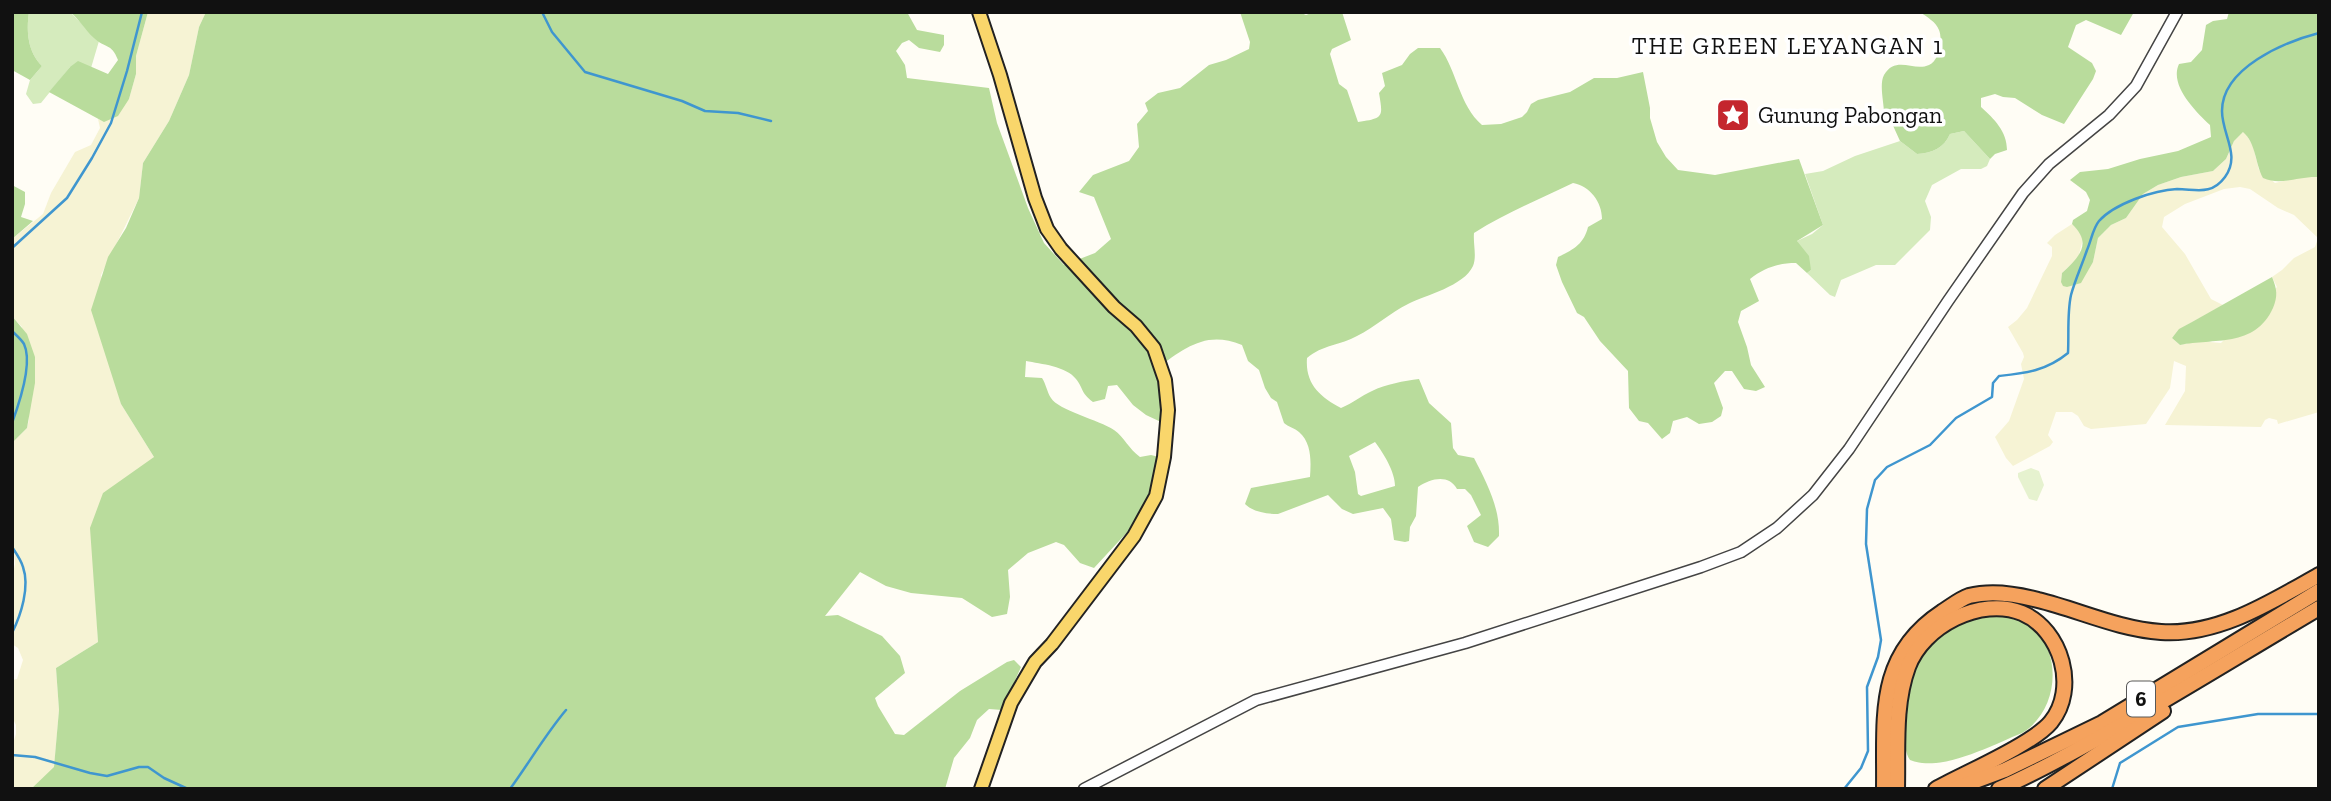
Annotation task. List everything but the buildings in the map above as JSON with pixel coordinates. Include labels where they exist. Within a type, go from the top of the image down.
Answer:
[{"type":"highway","points":[[1884,789],[1886,706],[1896,662],[1923,624],[1968,596],[2003,593],[2038,600],[2109,623],[2161,632],[2183,632],[2242,616],[2319,575]]},
{"type":"highway","name":"6","points":[[1954,789],[2005,770],[2102,723],[2319,591]]},
{"type":"highway","name":"6","points":[[1999,789],[2099,738],[2319,608]]},
{"type":"highway","points":[[1897,789],[1901,687],[1909,664],[1920,646],[1936,629],[1954,617],[1988,609],[2022,613],[2039,624],[2051,638],[2062,661],[2065,682],[2061,705],[2050,723],[2030,739],[1936,789]]},
{"type":"highway","points":[[2045,789],[2160,713],[2199,681]]},
{"type":"main road","points":[[979,12],[1046,229],[1061,249],[1154,348],[1165,380],[1168,411],[1164,457],[1156,496],[1128,545],[1052,644],[1035,662],[1011,703],[981,789]]},
{"type":"street","points":[[1084,789],[1256,700],[1404,661],[1528,624],[1701,567],[1741,552],[1769,534],[1813,495],[1849,449],[2023,193],[2049,164],[2109,115],[2136,86],[2177,12]]},
{"type":"shaded area","points":[[148,12],[206,12],[199,27],[189,75],[169,121],[143,163],[139,198],[101,275],[121,404],[154,457],[91,528],[98,642],[56,668],[59,710],[54,768],[31,789],[12,789],[12,747],[16,725],[12,717],[12,680],[17,679],[23,660],[18,648],[12,644],[12,578],[15,564],[12,530],[12,443],[27,428],[29,420],[22,327],[12,316],[12,239],[43,214],[51,193],[75,152],[91,145],[100,128],[98,119],[104,121],[129,99],[136,74],[136,56]]},
{"type":"shaded area","points":[[2244,131],[2253,146],[2259,170],[2275,183],[2302,177],[2319,177],[2319,412],[2278,424],[2277,420],[2269,418],[2261,427],[2165,425],[2185,391],[2186,366],[2174,361],[2170,388],[2146,424],[2091,429],[2084,426],[2072,412],[2056,412],[2048,435],[2053,442],[2050,446],[2013,466],[1995,437],[2009,421],[2024,379],[2021,364],[2023,353],[2008,327],[2027,308],[2052,256],[2052,247],[2047,243],[2072,224],[2081,233],[2083,239],[2078,258],[2062,273],[2061,282],[2093,262],[2098,238],[2111,225],[2126,218],[2143,194],[2181,177],[2213,171],[2226,159],[2234,141]],"holes":[[[2224,189],[2250,189],[2278,208],[2294,215],[2318,238],[2315,247],[2294,258],[2272,277],[2277,287],[2221,343],[2198,341],[2180,345],[2172,338],[2180,329],[2223,305],[2211,299],[2185,254],[2162,227],[2164,217],[2185,204]]]},
{"type":"green space","points":[[12,12],[29,12],[29,41],[42,66],[30,80],[12,70]]},
{"type":"green space","points":[[29,12],[70,12],[99,41],[91,68],[70,67],[41,103],[33,104],[26,94],[30,80],[42,66],[29,41]]},
{"type":"green space","points":[[70,12],[148,12],[136,56],[136,74],[129,99],[118,116],[104,122],[49,92],[78,61],[108,74],[118,60],[110,48],[94,38]]},
{"type":"green space","points":[[206,12],[907,12],[917,30],[944,35],[944,45],[940,52],[919,48],[909,40],[902,43],[896,51],[905,65],[907,78],[989,88],[997,123],[1028,208],[1044,243],[1064,265],[1095,253],[1111,239],[1094,197],[1079,192],[1093,175],[1129,161],[1139,147],[1137,124],[1148,111],[1145,103],[1158,93],[1180,88],[1209,65],[1249,49],[1250,42],[1240,12],[1299,12],[1306,15],[1314,12],[1342,12],[1351,40],[1332,49],[1330,54],[1339,84],[1347,90],[1358,122],[1380,115],[1379,93],[1385,86],[1382,73],[1402,65],[1418,48],[1440,48],[1468,108],[1482,125],[1501,124],[1522,117],[1531,104],[1538,100],[1570,92],[1594,78],[1617,78],[1643,72],[1650,118],[1657,142],[1678,170],[1715,175],[1799,159],[1823,225],[1797,241],[1809,256],[1811,270],[1807,273],[1796,263],[1789,263],[1772,267],[1750,279],[1759,301],[1741,311],[1738,322],[1751,365],[1765,387],[1756,391],[1744,389],[1732,371],[1725,371],[1714,383],[1723,408],[1721,416],[1712,422],[1699,424],[1687,417],[1673,421],[1670,433],[1662,439],[1648,423],[1639,421],[1629,408],[1628,371],[1600,341],[1584,317],[1577,313],[1556,265],[1558,257],[1581,242],[1588,227],[1602,219],[1600,207],[1590,191],[1573,183],[1474,233],[1473,266],[1462,279],[1401,308],[1357,336],[1319,350],[1307,358],[1309,375],[1315,389],[1341,408],[1377,389],[1419,379],[1429,403],[1451,423],[1453,448],[1458,455],[1474,458],[1488,486],[1495,506],[1499,536],[1488,547],[1474,542],[1467,526],[1481,515],[1471,495],[1465,489],[1457,489],[1445,479],[1428,481],[1418,487],[1416,516],[1410,527],[1409,541],[1405,542],[1394,540],[1391,519],[1383,508],[1353,514],[1342,509],[1328,495],[1278,514],[1260,512],[1248,507],[1245,504],[1251,488],[1310,477],[1310,459],[1303,436],[1284,423],[1277,402],[1265,388],[1259,370],[1248,361],[1242,345],[1217,339],[1207,340],[1187,348],[1157,368],[1162,398],[1161,422],[1133,405],[1117,385],[1108,386],[1105,399],[1093,402],[1076,379],[1066,371],[1026,361],[1025,377],[1042,378],[1055,402],[1114,430],[1140,457],[1159,457],[1149,500],[1132,527],[1094,568],[1080,563],[1064,545],[1056,542],[1028,553],[1008,570],[1010,597],[1007,614],[992,617],[962,598],[911,593],[886,586],[860,572],[825,616],[838,615],[882,636],[900,656],[905,673],[875,698],[895,734],[904,735],[960,691],[1007,662],[1014,660],[1021,667],[1002,710],[989,709],[977,720],[970,738],[954,758],[945,789],[31,789],[54,767],[59,710],[56,668],[98,642],[90,528],[103,493],[154,457],[121,404],[91,310],[108,257],[126,228],[139,198],[143,163],[169,121],[189,75],[199,27]],"holes":[[[1375,442],[1391,469],[1395,486],[1361,496],[1358,494],[1355,472],[1349,456]]]},
{"type":"green space","points":[[1920,12],[2134,12],[2121,35],[2086,20],[2076,25],[2068,47],[2092,63],[2096,71],[2064,124],[2042,115],[2015,98],[1995,94],[1981,98],[1981,107],[1999,126],[2006,143],[2007,150],[1990,159],[1964,131],[1950,134],[1937,149],[1917,154],[1900,141],[1890,119],[1884,113],[1882,83],[1889,69],[1900,65],[1923,67],[1932,63],[1938,55],[1941,39],[1939,30],[1934,22]]},
{"type":"green space","points":[[2229,12],[2319,12],[2319,177],[2283,181],[2263,178],[2253,147],[2243,132],[2234,141],[2226,159],[2213,171],[2181,177],[2143,194],[2126,218],[2111,225],[2098,238],[2093,262],[2081,283],[2063,286],[2062,273],[2078,256],[2083,244],[2072,224],[2073,220],[2087,211],[2090,200],[2086,192],[2070,180],[2080,172],[2108,169],[2178,151],[2211,137],[2210,125],[2197,113],[2180,89],[2177,72],[2179,64],[2191,62],[2202,50],[2206,25],[2227,19]]},
{"type":"green space","points":[[1964,131],[1990,159],[1987,166],[1981,169],[1961,169],[1932,185],[1925,201],[1931,217],[1930,230],[1895,265],[1876,265],[1841,280],[1835,297],[1830,295],[1807,273],[1811,270],[1797,241],[1823,225],[1805,174],[1823,171],[1855,156],[1900,141],[1917,154],[1928,152],[1941,146],[1950,134]]},
{"type":"green space","points":[[12,185],[25,192],[21,217],[33,221],[12,239]]},
{"type":"green space","points":[[2272,277],[2276,293],[2275,304],[2256,330],[2232,339],[2180,345],[2172,338],[2179,329]]},
{"type":"green space","points":[[12,316],[27,334],[35,357],[35,383],[27,428],[12,443]]},
{"type":"green space","points":[[2031,468],[2039,471],[2044,485],[2037,501],[2029,499],[2018,477],[2018,473]]},
{"type":"green space","points":[[2007,613],[2032,626],[2044,641],[2050,655],[2052,684],[2043,712],[2034,724],[2022,733],[1966,756],[1936,763],[1910,760],[1905,742],[1907,699],[1911,677],[1919,659],[1930,643],[1962,621]]},
{"type":"waterway","points":[[12,248],[67,198],[92,158],[111,123],[142,12]]},
{"type":"waterway","points":[[542,12],[552,32],[585,72],[682,101],[705,111],[738,113],[771,121]]},
{"type":"waterway","points":[[1844,789],[1861,768],[1868,751],[1867,687],[1881,640],[1866,544],[1867,509],[1875,480],[1887,467],[1930,445],[1956,418],[1992,397],[1993,383],[1999,376],[2044,367],[2068,353],[2071,295],[2099,221],[2114,209],[2146,195],[2177,189],[2203,190],[2220,183],[2231,161],[2222,111],[2232,82],[2257,59],[2289,43],[2319,33]]},
{"type":"waterway","points":[[12,331],[24,344],[27,362],[24,384],[12,423]]},
{"type":"waterway","points":[[12,547],[22,564],[26,583],[21,609],[12,633]]},
{"type":"waterway","points":[[510,789],[566,710]]},
{"type":"waterway","points":[[2112,789],[2120,763],[2178,727],[2258,714],[2319,714]]},
{"type":"waterway","points":[[12,755],[35,757],[107,776],[148,767],[188,789]]},
{"type":"place","name":"Gunung Pabongan","points":[[1733,115]]},
{"type":"district","name":"THE GREEN LEYANGAN 1","points":[[1788,46]]}]
